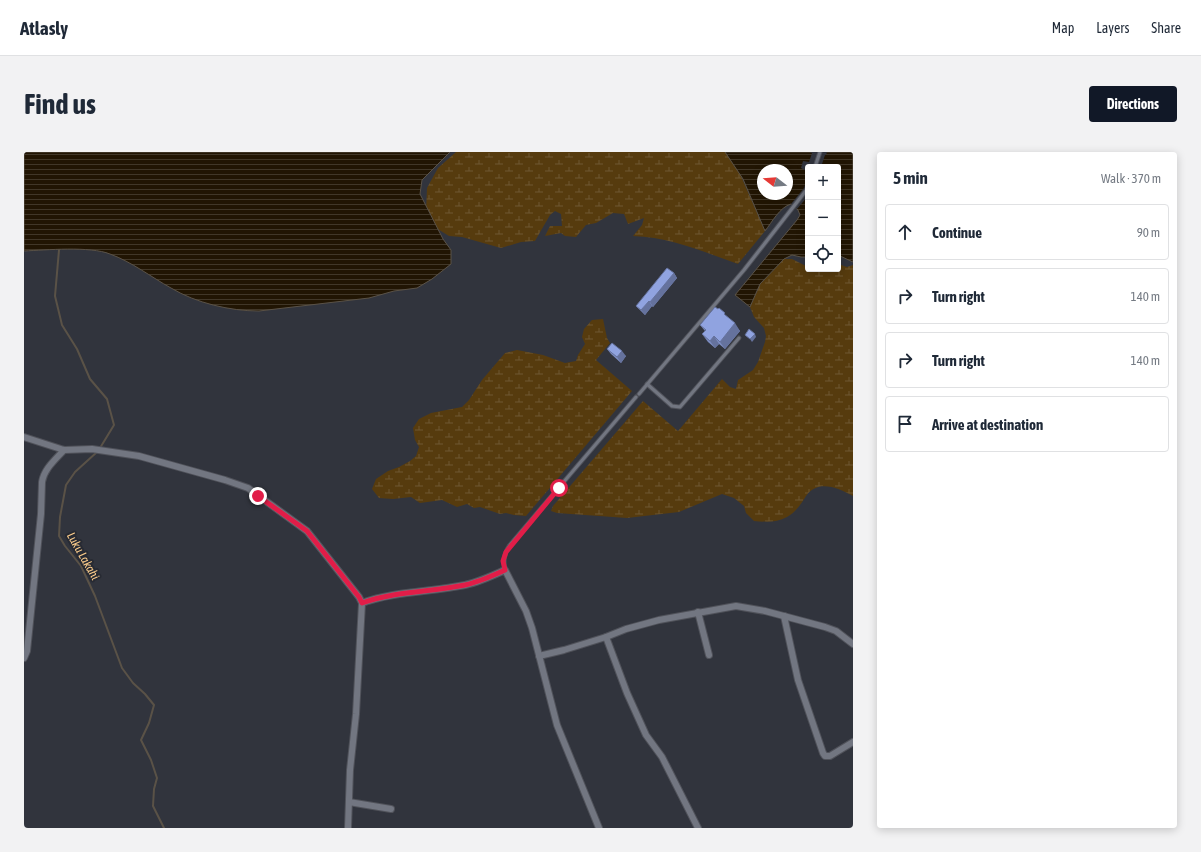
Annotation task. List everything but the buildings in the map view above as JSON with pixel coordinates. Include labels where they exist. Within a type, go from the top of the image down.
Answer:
[{"type":"street","points":[[24,437],[64,450],[105,450],[139,456],[225,480],[250,490],[307,531],[359,597],[362,603],[348,828]]},
{"type":"street","points":[[24,658],[27,651],[39,540],[42,482],[44,474],[48,468],[64,450]]},
{"type":"street","points":[[362,603],[407,593],[465,585],[489,578],[505,570],[526,611],[557,725],[599,828]]},
{"type":"street","points":[[539,656],[564,650],[626,629],[659,620],[736,606],[765,611],[831,629],[853,644]]},
{"type":"street","points":[[698,612],[709,655]]},
{"type":"street","points":[[784,616],[798,680],[823,753],[825,756],[830,756],[853,742]]},
{"type":"street","points":[[606,637],[619,674],[646,734],[662,757],[698,828]]},
{"type":"street","points":[[349,802],[391,808]]},
{"type":"lane","points":[[816,164],[820,152]]},
{"type":"lane","points":[[639,394],[720,300],[805,192]]},
{"type":"lane","points":[[647,384],[672,406],[680,407],[739,338]]},
{"type":"lane","points":[[505,570],[503,561],[510,545],[636,397]]},
{"type":"green space","points":[[456,152],[728,152],[733,158],[765,231],[738,264],[673,242],[633,236],[642,225],[644,218],[628,224],[624,214],[613,213],[596,223],[586,225],[576,237],[565,236],[561,233],[545,236],[550,226],[562,226],[561,214],[555,211],[550,215],[535,241],[521,242],[501,248],[462,237],[449,236],[436,228],[426,212],[427,188],[438,168]]},
{"type":"green space","points":[[784,259],[792,259],[805,266],[805,272],[841,272],[841,265],[847,267],[853,265],[853,496],[835,488],[822,486],[811,491],[793,513],[783,519],[771,522],[754,521],[746,513],[744,506],[734,498],[722,494],[679,512],[627,518],[557,513],[551,511],[553,506],[643,401],[678,431],[722,379],[730,387],[736,389],[738,380],[753,370],[758,362],[765,342],[766,336],[764,328],[754,317],[750,307],[760,284]]},
{"type":"green space","points":[[603,319],[607,338],[610,343],[596,360],[632,391],[526,516],[506,513],[500,514],[480,507],[474,508],[467,504],[457,507],[442,500],[420,503],[411,497],[393,499],[379,498],[372,489],[376,479],[388,471],[410,461],[416,456],[419,447],[415,440],[413,428],[419,419],[431,413],[462,407],[505,353],[517,350],[543,355],[565,363],[576,361],[585,344],[582,337],[584,329],[592,320]]},
{"type":"shaded area","points":[[24,152],[450,152],[422,180],[420,194],[443,239],[451,250],[451,264],[432,279],[417,288],[394,291],[369,298],[259,311],[237,310],[202,302],[181,293],[126,261],[110,254],[80,249],[24,251]]},
{"type":"shaded area","points":[[725,152],[853,152],[853,262],[841,256],[841,164],[805,164],[805,257],[792,255],[784,259],[760,284],[750,307],[735,295],[797,220],[800,215],[798,210],[791,204],[783,208],[765,231],[743,179]]},
{"type":"pier","points":[[810,152],[827,152],[822,164],[805,164],[805,170],[801,168],[803,161],[809,162],[812,153]]},
{"type":"pier","points":[[805,185],[805,200],[797,209],[791,204]]},
{"type":"waterway","name":"Luku Lakahi","points":[[59,250],[55,296],[62,325],[77,349],[90,379],[107,399],[114,425],[100,448]]},
{"type":"waterway","name":"Luku Lakahi","points":[[97,452],[75,472],[66,485],[60,517],[59,536],[81,566],[95,596],[122,668],[133,683],[154,705],[149,723],[141,740],[151,760],[157,778],[154,789],[153,806],[164,828]]},
{"type":"route","points":[[258,496],[307,531],[359,597],[362,603],[407,593],[465,585],[489,578],[505,570],[503,561],[510,545],[559,488]]}]
